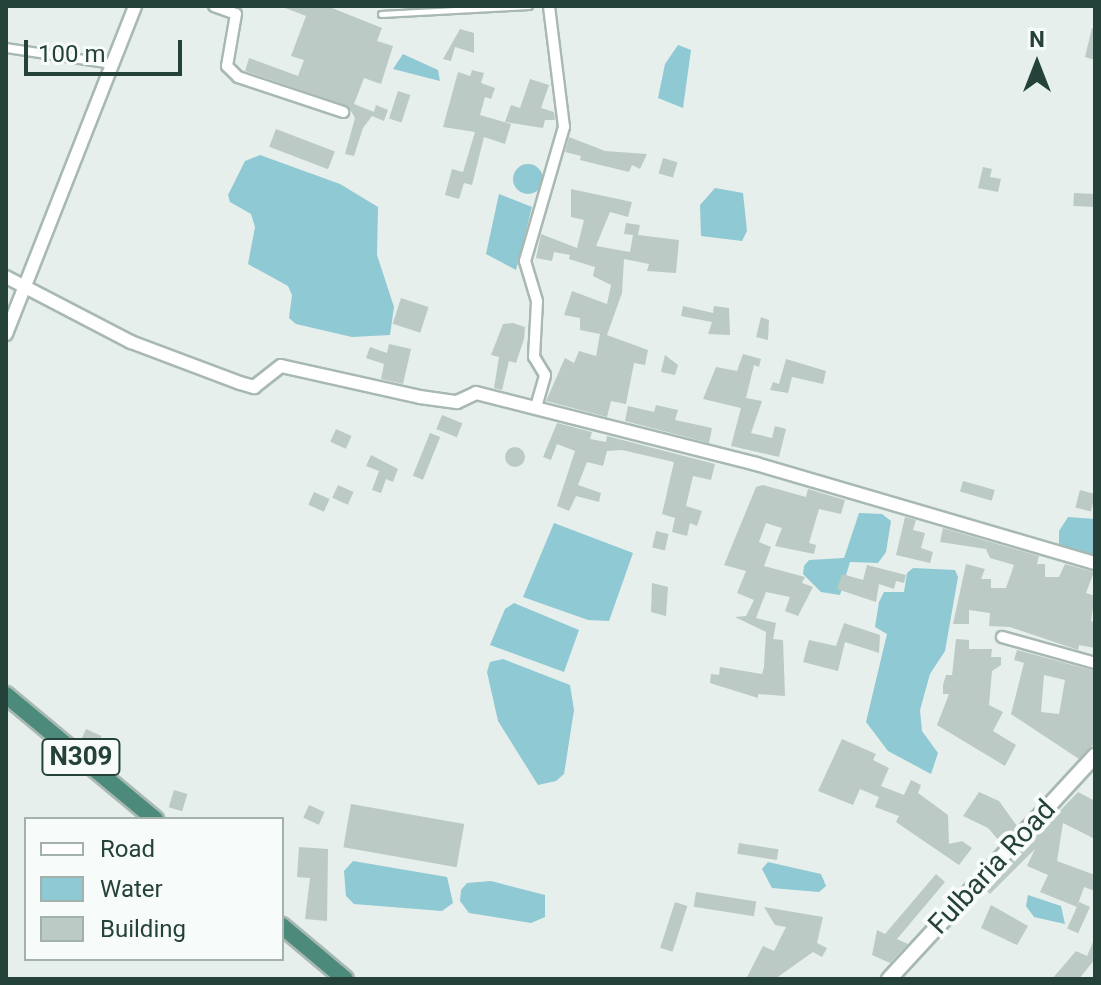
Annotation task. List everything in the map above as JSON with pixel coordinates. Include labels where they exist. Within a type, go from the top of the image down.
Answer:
[{"type":"highway","name":"N309","points":[[6,695],[153,817]]},
{"type":"highway","points":[[284,928],[345,979]]},
{"type":"main road","name":"Fulbaria Road","points":[[889,979],[1095,756]]},
{"type":"street","points":[[6,334],[27,288],[135,6]]},
{"type":"street","points":[[214,6],[236,14],[227,66],[238,77],[343,112]]},
{"type":"street","points":[[536,407],[545,375],[534,357],[537,301],[525,261],[564,127],[549,6]]},
{"type":"street","points":[[6,48],[112,64]]},
{"type":"street","points":[[6,277],[131,342],[254,387],[281,366],[420,397],[457,402],[476,393],[1095,563]]},
{"type":"street","points":[[1002,637],[1095,663]]},
{"type":"lane","points":[[381,14],[529,6]]},
{"type":"water","points":[[678,45],[691,50],[683,108],[658,98],[665,64]]},
{"type":"water","points":[[403,54],[438,70],[440,81],[393,69]]},
{"type":"water","points":[[260,155],[340,184],[378,207],[377,255],[394,307],[390,335],[352,337],[296,324],[289,318],[292,295],[288,286],[248,264],[255,227],[251,214],[230,202],[228,195],[245,161]]},
{"type":"water","points":[[528,164],[539,168],[543,179],[539,190],[528,194],[517,190],[513,179],[517,168]]},
{"type":"water","points":[[715,188],[743,193],[747,231],[742,241],[701,236],[700,205]]},
{"type":"water","points":[[499,194],[532,207],[516,270],[486,254]]},
{"type":"water","points":[[859,513],[882,514],[891,521],[886,552],[878,563],[850,562],[840,595],[821,592],[803,574],[804,566],[809,560],[844,558]]},
{"type":"water","points":[[1068,517],[1095,519],[1095,556],[1059,546],[1059,531]]},
{"type":"water","points":[[554,523],[633,553],[609,621],[588,620],[523,597]]},
{"type":"water","points":[[913,568],[955,570],[958,577],[945,651],[930,674],[920,710],[922,731],[938,753],[931,774],[888,751],[866,722],[887,634],[875,627],[879,602],[884,592],[904,592],[907,573]]},
{"type":"water","points":[[514,603],[579,630],[564,672],[490,645],[505,609]]},
{"type":"water","points":[[503,659],[570,685],[574,710],[564,774],[556,781],[538,785],[498,721],[487,672],[490,662]]},
{"type":"water","points":[[353,861],[447,877],[453,903],[442,911],[354,904],[346,896],[344,871]]},
{"type":"water","points":[[768,862],[821,874],[826,886],[819,892],[772,888],[762,869]]},
{"type":"water","points":[[491,881],[545,895],[545,917],[531,923],[469,913],[460,901],[461,890],[467,883]]},
{"type":"water","points":[[1028,895],[1061,906],[1065,924],[1034,917],[1026,906]]},
{"type":"building","points":[[280,6],[327,6],[382,28],[377,41],[393,46],[381,84],[364,78],[354,104],[374,112],[376,105],[388,110],[384,121],[372,116],[363,128],[354,156],[345,154],[355,118],[348,106],[245,71],[249,58],[298,76],[304,60],[291,56],[306,16]]},
{"type":"building","points":[[1092,28],[1095,28],[1095,60],[1085,57]]},
{"type":"building","points":[[460,29],[474,33],[474,53],[455,47],[451,61],[443,59]]},
{"type":"building","points":[[472,70],[484,73],[481,83],[495,88],[491,99],[485,97],[480,115],[511,124],[505,144],[484,137],[472,185],[464,183],[459,199],[445,195],[452,169],[463,172],[475,132],[443,127],[458,72],[470,76]]},
{"type":"building","points":[[530,79],[549,85],[541,108],[554,112],[555,120],[545,120],[543,128],[505,122],[511,105],[520,108]]},
{"type":"building","points":[[398,91],[410,95],[401,123],[389,119]]},
{"type":"building","points":[[276,129],[335,152],[328,169],[269,147]]},
{"type":"building","points":[[569,137],[605,151],[647,154],[640,169],[632,165],[629,172],[580,160],[581,156],[565,152]]},
{"type":"building","points":[[663,158],[677,162],[673,178],[659,173]]},
{"type":"building","points":[[983,167],[992,169],[990,177],[1001,179],[998,192],[978,188]]},
{"type":"building","points":[[571,189],[632,202],[628,217],[610,212],[596,246],[630,252],[633,235],[624,234],[626,223],[640,225],[638,235],[679,240],[676,273],[647,271],[649,264],[624,259],[622,293],[607,335],[648,350],[645,365],[634,363],[626,404],[611,401],[607,417],[546,401],[565,358],[574,363],[579,351],[596,356],[600,334],[580,330],[580,318],[564,315],[572,291],[607,304],[611,285],[593,276],[595,267],[569,259],[570,255],[554,252],[552,261],[536,258],[541,234],[577,248],[584,220],[571,217]]},
{"type":"building","points":[[1074,193],[1095,194],[1094,207],[1073,206]]},
{"type":"building","points":[[401,298],[429,307],[420,333],[393,324]]},
{"type":"building","points":[[683,306],[713,313],[714,306],[729,308],[730,335],[708,334],[712,322],[681,316]]},
{"type":"building","points":[[761,317],[769,320],[768,340],[756,337]]},
{"type":"building","points":[[503,324],[525,327],[524,339],[516,363],[509,361],[502,390],[494,388],[499,357],[491,355]]},
{"type":"building","points":[[389,344],[411,349],[403,384],[381,379],[384,364],[366,358],[370,347],[387,353]]},
{"type":"building","points":[[743,354],[761,359],[759,367],[754,365],[746,398],[762,401],[751,433],[772,438],[775,426],[786,429],[779,457],[731,446],[741,408],[703,399],[716,367],[737,371]]},
{"type":"building","points":[[665,355],[678,365],[675,375],[661,372]]},
{"type":"building","points":[[786,359],[826,371],[823,384],[792,377],[788,393],[770,390],[773,382],[779,384]]},
{"type":"building","points":[[656,405],[678,410],[675,420],[712,428],[709,443],[625,421],[628,406],[654,412]]},
{"type":"building","points":[[442,415],[462,423],[457,437],[436,429]]},
{"type":"building","points":[[557,423],[592,432],[590,439],[606,442],[607,436],[715,464],[711,480],[693,476],[686,506],[702,511],[697,526],[690,523],[687,536],[672,532],[675,518],[662,514],[674,462],[622,450],[607,451],[603,466],[587,462],[578,485],[601,493],[599,502],[576,496],[569,511],[557,506],[575,451],[557,444],[551,460],[543,457]]},
{"type":"building","points":[[336,429],[352,436],[346,449],[330,442]]},
{"type":"building","points":[[430,433],[440,437],[423,480],[413,476]]},
{"type":"building","points":[[511,447],[519,447],[525,457],[519,467],[511,467],[505,461],[505,453]]},
{"type":"building","points":[[371,455],[398,469],[393,482],[386,479],[381,493],[372,490],[379,471],[366,466]]},
{"type":"building","points":[[963,481],[995,490],[992,501],[960,492]]},
{"type":"building","points":[[338,485],[354,492],[348,505],[332,498]]},
{"type":"building","points":[[763,485],[806,497],[808,489],[845,500],[841,514],[819,509],[809,543],[816,545],[814,554],[775,546],[782,528],[766,523],[759,542],[771,547],[764,566],[805,577],[802,583],[813,587],[798,616],[785,611],[790,597],[766,592],[756,618],[776,623],[773,639],[783,640],[785,696],[758,694],[758,698],[710,683],[711,674],[719,675],[720,667],[762,674],[764,667],[766,632],[735,617],[746,616],[754,600],[737,593],[746,571],[724,565],[756,487]]},
{"type":"building","points":[[1080,490],[1095,494],[1091,512],[1075,507]]},
{"type":"building","points":[[314,492],[330,499],[324,512],[308,505]]},
{"type":"building","points":[[905,517],[916,520],[913,530],[925,533],[921,548],[933,552],[930,563],[896,555]]},
{"type":"building","points":[[943,528],[1039,556],[1037,564],[1045,564],[1045,577],[1059,577],[1065,564],[1094,572],[1086,593],[1095,596],[1091,621],[1095,622],[1095,648],[1079,645],[1078,650],[1010,627],[989,626],[990,613],[969,610],[969,624],[953,624],[966,564],[985,569],[981,579],[991,579],[991,588],[1006,588],[1014,565],[990,558],[986,549],[940,542]]},
{"type":"building","points":[[656,531],[669,534],[665,550],[652,548]]},
{"type":"building","points":[[867,565],[906,575],[904,583],[896,581],[894,589],[879,584],[876,602],[837,589],[842,574],[863,580]]},
{"type":"building","points":[[652,583],[668,587],[666,616],[651,612]]},
{"type":"building","points":[[844,623],[880,635],[879,653],[845,642],[838,671],[803,662],[809,640],[836,646]]},
{"type":"building","points":[[956,639],[969,640],[969,649],[992,649],[991,657],[1001,657],[1001,665],[992,671],[989,705],[1003,712],[993,731],[1016,745],[1005,766],[937,725],[949,694],[943,694],[943,685],[946,675],[952,675]]},
{"type":"building","points":[[1017,650],[1095,671],[1095,743],[1079,759],[1011,714],[1024,663],[1014,660]],"holes":[[[1044,675],[1065,680],[1059,714],[1041,712]]]},
{"type":"building","points":[[86,729],[102,736],[96,749],[80,742]]},
{"type":"building","points":[[842,739],[876,754],[873,760],[889,768],[881,786],[904,795],[911,780],[921,785],[918,793],[948,815],[949,844],[962,841],[972,848],[959,865],[896,822],[899,816],[875,807],[879,797],[860,789],[853,805],[818,791]]},
{"type":"building","points":[[174,790],[187,794],[182,811],[169,807]]},
{"type":"building","points":[[979,792],[999,801],[1017,826],[1001,843],[988,828],[963,816]]},
{"type":"building","points":[[1078,792],[1095,801],[1095,839],[1063,823],[1057,861],[1095,875],[1095,891],[1084,887],[1077,907],[1040,892],[1048,875],[1027,866],[1035,849],[990,894],[985,889]]},
{"type":"building","points":[[351,804],[464,824],[457,867],[343,847]]},
{"type":"building","points":[[309,805],[325,812],[319,825],[303,818]]},
{"type":"building","points":[[739,843],[779,849],[777,860],[737,854]]},
{"type":"building","points":[[299,847],[328,849],[327,921],[305,919],[310,878],[297,877]]},
{"type":"building","points":[[936,874],[945,882],[897,939],[908,944],[890,963],[872,955],[877,930],[885,934]]},
{"type":"building","points":[[696,892],[756,902],[754,916],[694,907]]},
{"type":"building","points":[[675,902],[687,906],[673,952],[660,948]]},
{"type":"building","points":[[1079,902],[1090,907],[1078,933],[1067,928]]},
{"type":"building","points":[[991,905],[1028,926],[1017,945],[981,928]]},
{"type":"building","points":[[764,907],[823,917],[817,943],[827,948],[822,957],[813,952],[775,979],[746,979],[763,946],[774,951],[786,927],[775,925]]},
{"type":"building","points":[[1095,937],[1095,959],[1079,979],[1052,979],[1076,951],[1087,956]]}]
